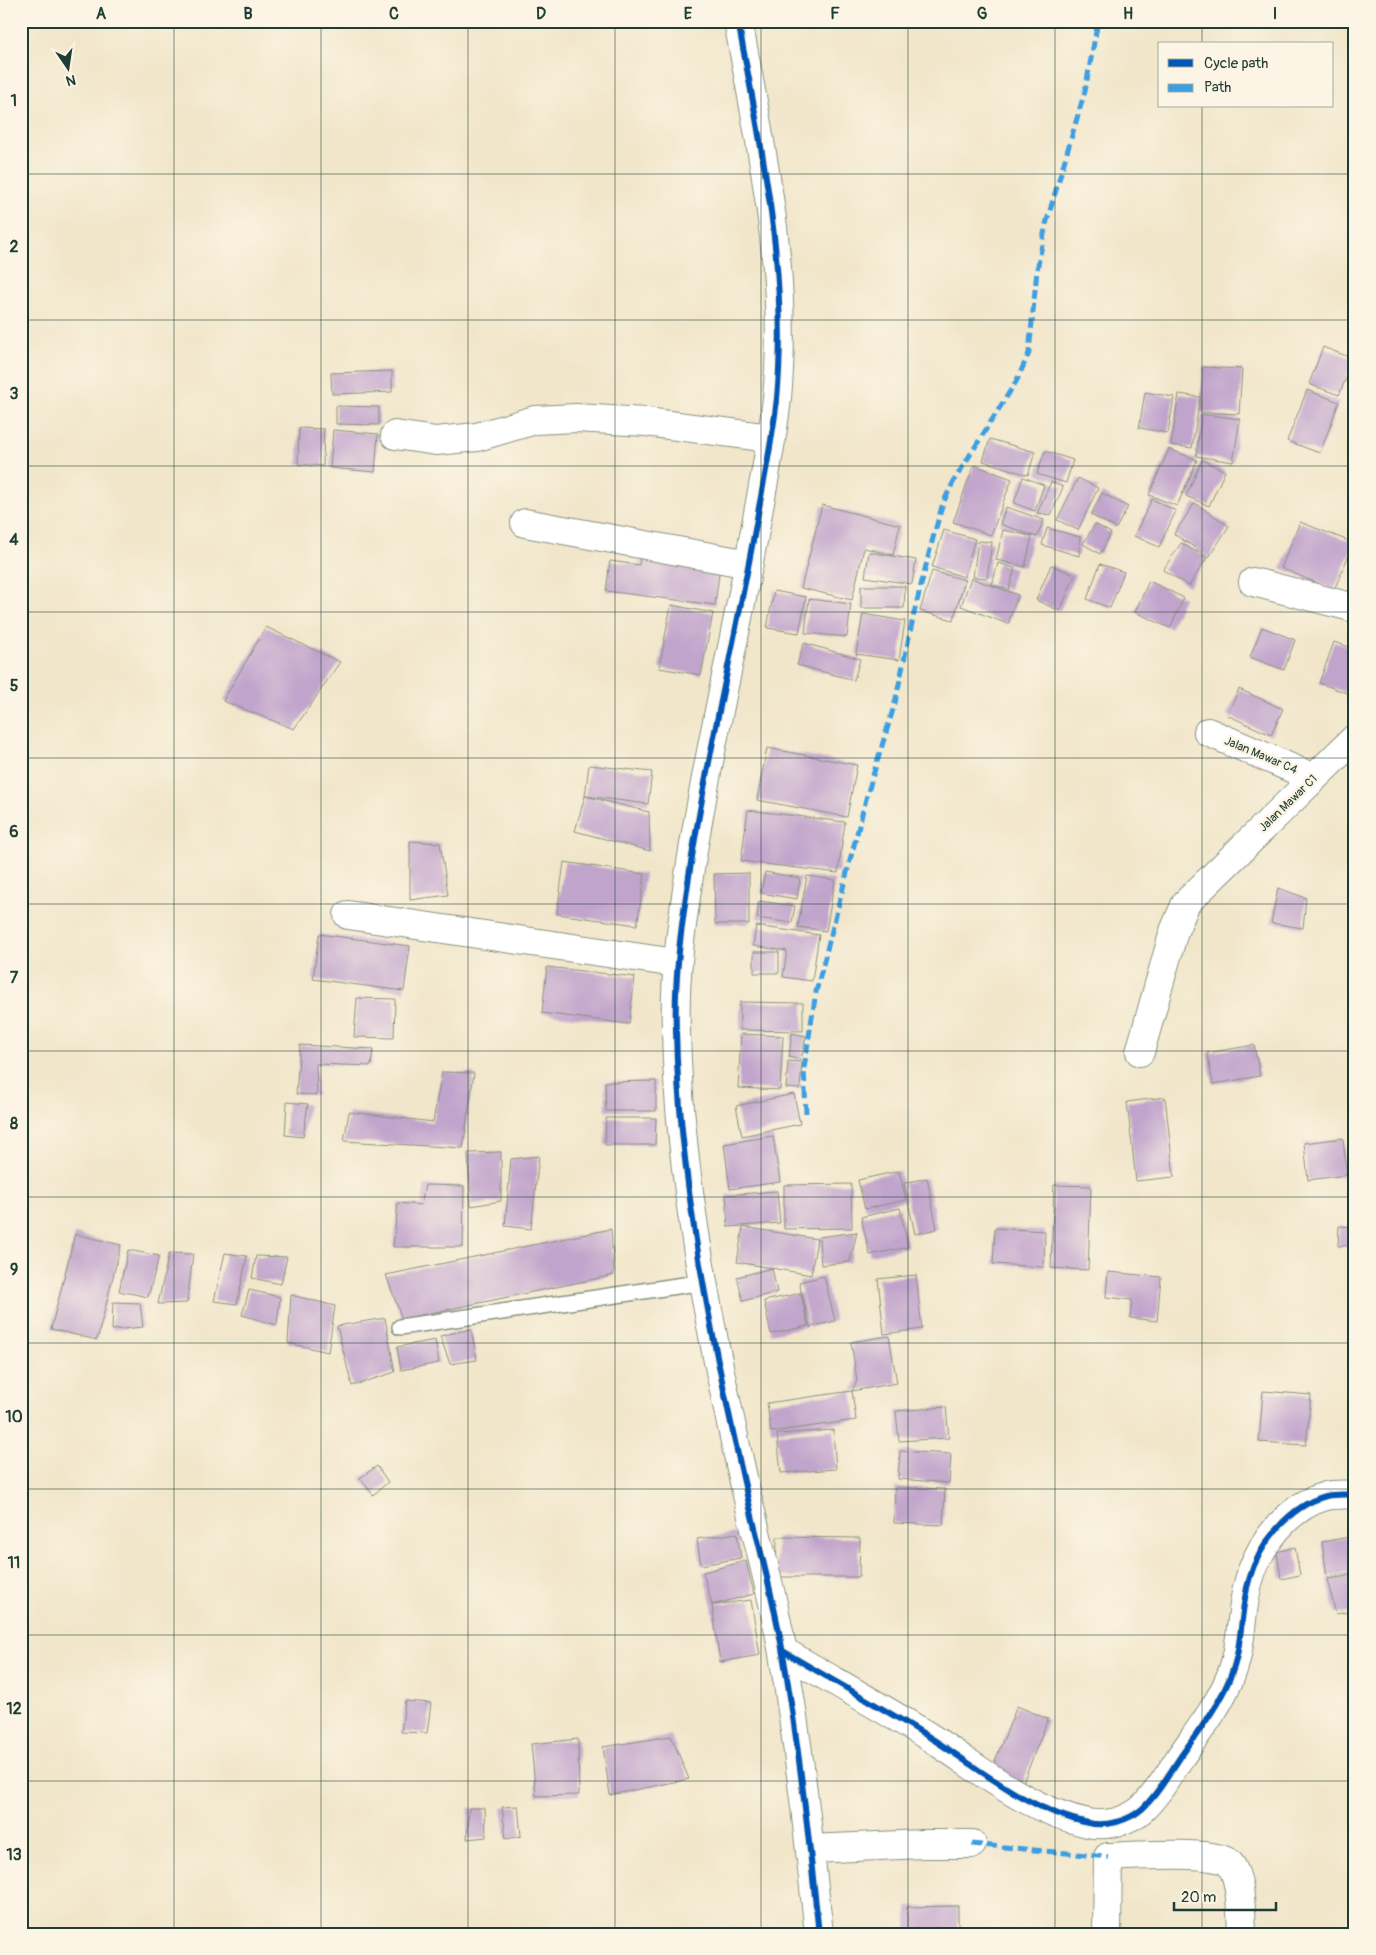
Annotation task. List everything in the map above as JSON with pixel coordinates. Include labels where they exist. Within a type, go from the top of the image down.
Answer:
[{"type":"street","points":[[738,21],[770,211],[779,294],[781,328],[777,400],[749,564],[712,742],[676,963],[676,1030],[679,1099],[687,1176],[704,1282],[741,1469],[783,1651],[810,1849],[819,1934]]},
{"type":"street","points":[[395,435],[436,441],[477,437],[535,420],[576,418],[646,422],[771,438]]},
{"type":"street","points":[[525,523],[749,564]]},
{"type":"street","points":[[1254,582],[1355,608]]},
{"type":"street","name":"Jalan Mawar C4","points":[[1208,732],[1314,778]]},
{"type":"street","name":"Jalan Mawar C1","points":[[1140,1052],[1174,931],[1186,903],[1355,738]]},
{"type":"street","points":[[348,915],[676,963]]},
{"type":"street","points":[[783,1651],[934,1741],[1005,1790],[1062,1816],[1091,1824],[1109,1824],[1126,1819],[1141,1810],[1158,1791],[1216,1706],[1229,1680],[1241,1641],[1248,1581],[1258,1556],[1271,1536],[1288,1518],[1308,1504],[1327,1496],[1355,1494]]},
{"type":"street","points":[[810,1849],[923,1844],[972,1844]]},
{"type":"street","points":[[1107,1934],[1108,1857],[1203,1855],[1220,1857],[1228,1862],[1234,1870],[1240,1900],[1242,1934]]},
{"type":"lane","points":[[400,1327],[704,1282]]},
{"type":"building","points":[[1323,347],[1354,359],[1339,395],[1309,384]]},
{"type":"building","points":[[1203,367],[1242,369],[1239,414],[1200,412]]},
{"type":"building","points":[[392,371],[392,392],[332,394],[331,373]]},
{"type":"building","points":[[1307,390],[1339,402],[1320,453],[1287,441]]},
{"type":"building","points":[[1145,392],[1174,397],[1168,433],[1139,428]]},
{"type":"building","points":[[1179,394],[1200,397],[1192,448],[1171,445]]},
{"type":"building","points":[[336,406],[379,407],[379,425],[336,424]]},
{"type":"building","points":[[1202,414],[1240,419],[1233,462],[1196,456]]},
{"type":"building","points":[[299,428],[324,429],[323,466],[298,464]]},
{"type":"building","points":[[333,430],[378,434],[375,472],[330,468]]},
{"type":"building","points":[[990,439],[1035,452],[1028,475],[983,461]]},
{"type":"building","points":[[1169,449],[1197,460],[1177,506],[1149,495]]},
{"type":"building","points":[[1045,451],[1073,460],[1066,483],[1037,474]]},
{"type":"building","points":[[1202,460],[1225,471],[1209,506],[1186,496]]},
{"type":"building","points":[[974,465],[1012,479],[991,535],[953,522]]},
{"type":"building","points":[[1023,477],[1044,485],[1035,511],[1014,503]]},
{"type":"building","points":[[1078,478],[1098,488],[1078,530],[1057,520]]},
{"type":"building","points":[[1051,482],[1063,487],[1051,515],[1037,513]]},
{"type":"building","points":[[1102,493],[1128,507],[1116,528],[1091,515]]},
{"type":"building","points":[[1152,499],[1176,511],[1159,547],[1134,536]]},
{"type":"building","points":[[1195,503],[1229,526],[1209,557],[1174,534]]},
{"type":"building","points":[[822,505],[900,525],[893,555],[864,548],[852,600],[801,588]]},
{"type":"building","points":[[1006,507],[1044,520],[1037,537],[1000,524]]},
{"type":"building","points":[[1355,515],[1355,536],[1348,534]]},
{"type":"building","points":[[1300,522],[1354,543],[1334,590],[1281,568]]},
{"type":"building","points":[[1095,524],[1111,533],[1100,554],[1083,544]]},
{"type":"building","points":[[1047,528],[1080,537],[1079,556],[1042,545]]},
{"type":"building","points":[[944,530],[975,539],[964,577],[932,567]]},
{"type":"building","points":[[1003,530],[1032,536],[1025,567],[996,560]]},
{"type":"building","points":[[978,541],[992,542],[987,578],[973,577]]},
{"type":"building","points":[[1181,543],[1207,558],[1189,586],[1163,570]]},
{"type":"building","points":[[869,552],[916,560],[912,584],[865,577]]},
{"type":"building","points":[[640,556],[720,566],[715,605],[606,591],[610,561],[639,565]]},
{"type":"building","points":[[998,563],[1015,568],[1009,589],[992,585]]},
{"type":"building","points":[[1100,564],[1124,572],[1110,608],[1087,599]]},
{"type":"building","points":[[1051,565],[1075,575],[1060,611],[1036,600]]},
{"type":"building","points":[[932,571],[965,580],[953,620],[920,611]]},
{"type":"building","points":[[971,578],[1018,595],[1008,624],[961,606]]},
{"type":"building","points":[[1149,581],[1184,598],[1170,628],[1135,612]]},
{"type":"building","points":[[861,586],[905,586],[904,608],[861,608]]},
{"type":"building","points":[[774,591],[806,597],[799,633],[767,628]]},
{"type":"building","points":[[809,599],[851,604],[847,637],[805,633]]},
{"type":"building","points":[[671,605],[713,613],[701,675],[659,668]]},
{"type":"building","points":[[863,614],[905,621],[899,660],[856,654]]},
{"type":"building","points":[[266,627],[340,662],[294,729],[223,701]]},
{"type":"building","points":[[1262,627],[1295,640],[1284,670],[1250,657]]},
{"type":"building","points":[[1334,642],[1355,649],[1355,672],[1347,693],[1319,683]]},
{"type":"building","points":[[804,643],[860,659],[854,680],[797,665]]},
{"type":"building","points":[[1239,689],[1283,709],[1271,735],[1227,715]]},
{"type":"building","points":[[767,748],[857,765],[847,817],[757,800]]},
{"type":"building","points":[[589,765],[652,772],[648,804],[585,796]]},
{"type":"building","points":[[585,796],[649,812],[650,851],[575,831]]},
{"type":"building","points":[[748,810],[845,822],[838,873],[741,861]]},
{"type":"building","points":[[410,841],[440,843],[448,895],[410,900]]},
{"type":"building","points":[[564,862],[645,874],[637,925],[557,914]]},
{"type":"building","points":[[765,872],[800,878],[797,899],[761,893]]},
{"type":"building","points":[[749,873],[749,924],[715,924],[714,874]]},
{"type":"building","points":[[807,876],[835,880],[826,931],[798,927]]},
{"type":"building","points":[[1278,888],[1306,898],[1303,928],[1271,923]]},
{"type":"building","points":[[759,901],[795,906],[792,923],[757,918]]},
{"type":"building","points":[[756,926],[819,935],[812,981],[783,977],[787,951],[753,946]]},
{"type":"building","points":[[319,934],[410,946],[404,991],[313,979]]},
{"type":"building","points":[[754,952],[779,952],[779,973],[754,973]]},
{"type":"building","points":[[547,967],[635,977],[629,1024],[542,1013]]},
{"type":"building","points":[[357,998],[395,999],[394,1038],[354,1037]]},
{"type":"building","points":[[740,1002],[803,1003],[803,1031],[740,1030]]},
{"type":"building","points":[[792,1033],[806,1036],[801,1060],[789,1057]]},
{"type":"building","points":[[741,1034],[783,1036],[780,1090],[738,1088]]},
{"type":"building","points":[[300,1045],[373,1049],[371,1066],[316,1064],[317,1095],[296,1094]]},
{"type":"building","points":[[1254,1045],[1260,1076],[1213,1084],[1207,1053]]},
{"type":"building","points":[[788,1061],[802,1062],[800,1089],[786,1088]]},
{"type":"building","points":[[442,1072],[474,1073],[463,1148],[344,1141],[349,1112],[433,1122]]},
{"type":"building","points":[[656,1081],[656,1111],[606,1111],[605,1082]]},
{"type":"building","points":[[794,1094],[800,1124],[742,1136],[736,1106]]},
{"type":"building","points":[[1165,1097],[1174,1177],[1136,1181],[1127,1102]]},
{"type":"building","points":[[287,1102],[308,1104],[303,1137],[285,1135]]},
{"type":"building","points":[[606,1118],[656,1118],[655,1145],[605,1145]]},
{"type":"building","points":[[773,1136],[780,1182],[730,1189],[724,1144]]},
{"type":"building","points":[[1343,1138],[1347,1175],[1308,1180],[1304,1143]]},
{"type":"building","points":[[501,1152],[501,1201],[471,1206],[468,1153]]},
{"type":"building","points":[[539,1156],[531,1229],[505,1226],[511,1159]]},
{"type":"building","points":[[899,1171],[906,1200],[865,1209],[858,1180]]},
{"type":"building","points":[[927,1178],[937,1229],[915,1234],[904,1183]]},
{"type":"building","points":[[851,1184],[852,1228],[784,1229],[784,1185]]},
{"type":"building","points":[[425,1185],[464,1186],[463,1247],[393,1247],[398,1203],[421,1205]]},
{"type":"building","points":[[1054,1185],[1091,1186],[1088,1270],[1051,1268]]},
{"type":"building","points":[[777,1191],[780,1223],[728,1227],[726,1195]]},
{"type":"building","points":[[900,1208],[908,1247],[870,1255],[861,1217]]},
{"type":"building","points":[[1339,1226],[1355,1227],[1355,1246],[1338,1246]]},
{"type":"building","points":[[743,1227],[817,1239],[811,1275],[737,1262]]},
{"type":"building","points":[[995,1228],[1045,1231],[1044,1267],[993,1264]]},
{"type":"building","points":[[611,1229],[614,1275],[402,1319],[386,1275]]},
{"type":"building","points":[[857,1232],[850,1262],[821,1265],[819,1237]]},
{"type":"building","points":[[75,1234],[121,1245],[97,1340],[51,1329]]},
{"type":"building","points":[[128,1250],[159,1256],[148,1297],[119,1291]]},
{"type":"building","points":[[169,1253],[193,1254],[187,1303],[158,1304]]},
{"type":"building","points":[[225,1253],[247,1256],[237,1304],[214,1301]]},
{"type":"building","points":[[256,1256],[287,1257],[281,1284],[252,1278]]},
{"type":"building","points":[[772,1268],[777,1292],[743,1301],[737,1277]]},
{"type":"building","points":[[1108,1272],[1161,1277],[1157,1321],[1130,1318],[1132,1300],[1106,1297]]},
{"type":"building","points":[[916,1275],[922,1329],[884,1334],[878,1279]]},
{"type":"building","points":[[824,1276],[835,1321],[810,1327],[799,1282]]},
{"type":"building","points":[[249,1290],[280,1297],[277,1325],[242,1315]]},
{"type":"building","points":[[801,1293],[808,1326],[771,1334],[764,1301]]},
{"type":"building","points":[[291,1295],[335,1306],[328,1352],[288,1343]]},
{"type":"building","points":[[113,1302],[140,1303],[143,1327],[112,1330]]},
{"type":"building","points":[[385,1318],[395,1372],[352,1386],[337,1326]]},
{"type":"building","points":[[471,1329],[477,1360],[450,1364],[440,1336]]},
{"type":"building","points":[[889,1336],[897,1383],[852,1391],[857,1381],[851,1342]]},
{"type":"building","points":[[435,1340],[439,1363],[401,1370],[397,1347]]},
{"type":"building","points":[[852,1391],[856,1420],[771,1432],[767,1403]]},
{"type":"building","points":[[1263,1391],[1311,1395],[1306,1445],[1259,1442]]},
{"type":"building","points":[[946,1407],[949,1438],[899,1441],[896,1411]]},
{"type":"building","points":[[833,1430],[836,1469],[781,1473],[777,1434]]},
{"type":"building","points":[[900,1451],[951,1454],[949,1483],[898,1479]]},
{"type":"building","points":[[377,1466],[388,1482],[373,1495],[360,1478]]},
{"type":"building","points":[[895,1487],[945,1489],[943,1525],[894,1523]]},
{"type":"building","points":[[737,1533],[741,1558],[701,1565],[697,1539]]},
{"type":"building","points":[[1355,1536],[1355,1572],[1327,1577],[1322,1542]]},
{"type":"building","points":[[777,1537],[860,1538],[859,1577],[776,1577]]},
{"type":"building","points":[[1295,1547],[1300,1575],[1281,1579],[1277,1552]]},
{"type":"building","points":[[746,1561],[754,1594],[712,1605],[703,1572]]},
{"type":"building","points":[[1355,1575],[1355,1611],[1336,1614],[1327,1579]]},
{"type":"building","points":[[751,1600],[760,1655],[720,1662],[712,1605]]},
{"type":"building","points":[[405,1701],[431,1703],[427,1733],[401,1732]]},
{"type":"building","points":[[1017,1706],[1048,1719],[1022,1785],[990,1773]]},
{"type":"building","points":[[671,1736],[689,1779],[610,1795],[603,1747]]},
{"type":"building","points":[[578,1739],[579,1795],[536,1796],[531,1744]]},
{"type":"building","points":[[518,1806],[521,1836],[506,1839],[502,1807]]},
{"type":"building","points":[[469,1808],[485,1808],[486,1837],[467,1839]]},
{"type":"building","points":[[958,1906],[958,1934],[907,1934],[907,1907]]},
{"type":"marked path","points":[[806,1113],[804,1068],[816,992],[867,795],[895,703],[915,609],[933,538],[943,503],[955,479],[1017,380],[1029,353],[1037,270],[1046,224],[1085,91],[1098,21]]},
{"type":"marked path","points":[[972,1844],[1108,1857]]},
{"type":"cycle path","points":[[738,21],[771,209],[779,303],[780,351],[777,398],[769,456],[713,739],[686,896],[676,992],[678,1086],[690,1198],[708,1309],[730,1419],[774,1608],[789,1689],[799,1758],[819,1934]]},
{"type":"cycle path","points":[[783,1651],[934,1740],[1007,1789],[1046,1809],[1066,1817],[1095,1824],[1124,1820],[1142,1809],[1153,1797],[1219,1700],[1234,1667],[1249,1580],[1260,1553],[1268,1540],[1288,1517],[1312,1501],[1329,1495],[1355,1494]]}]
